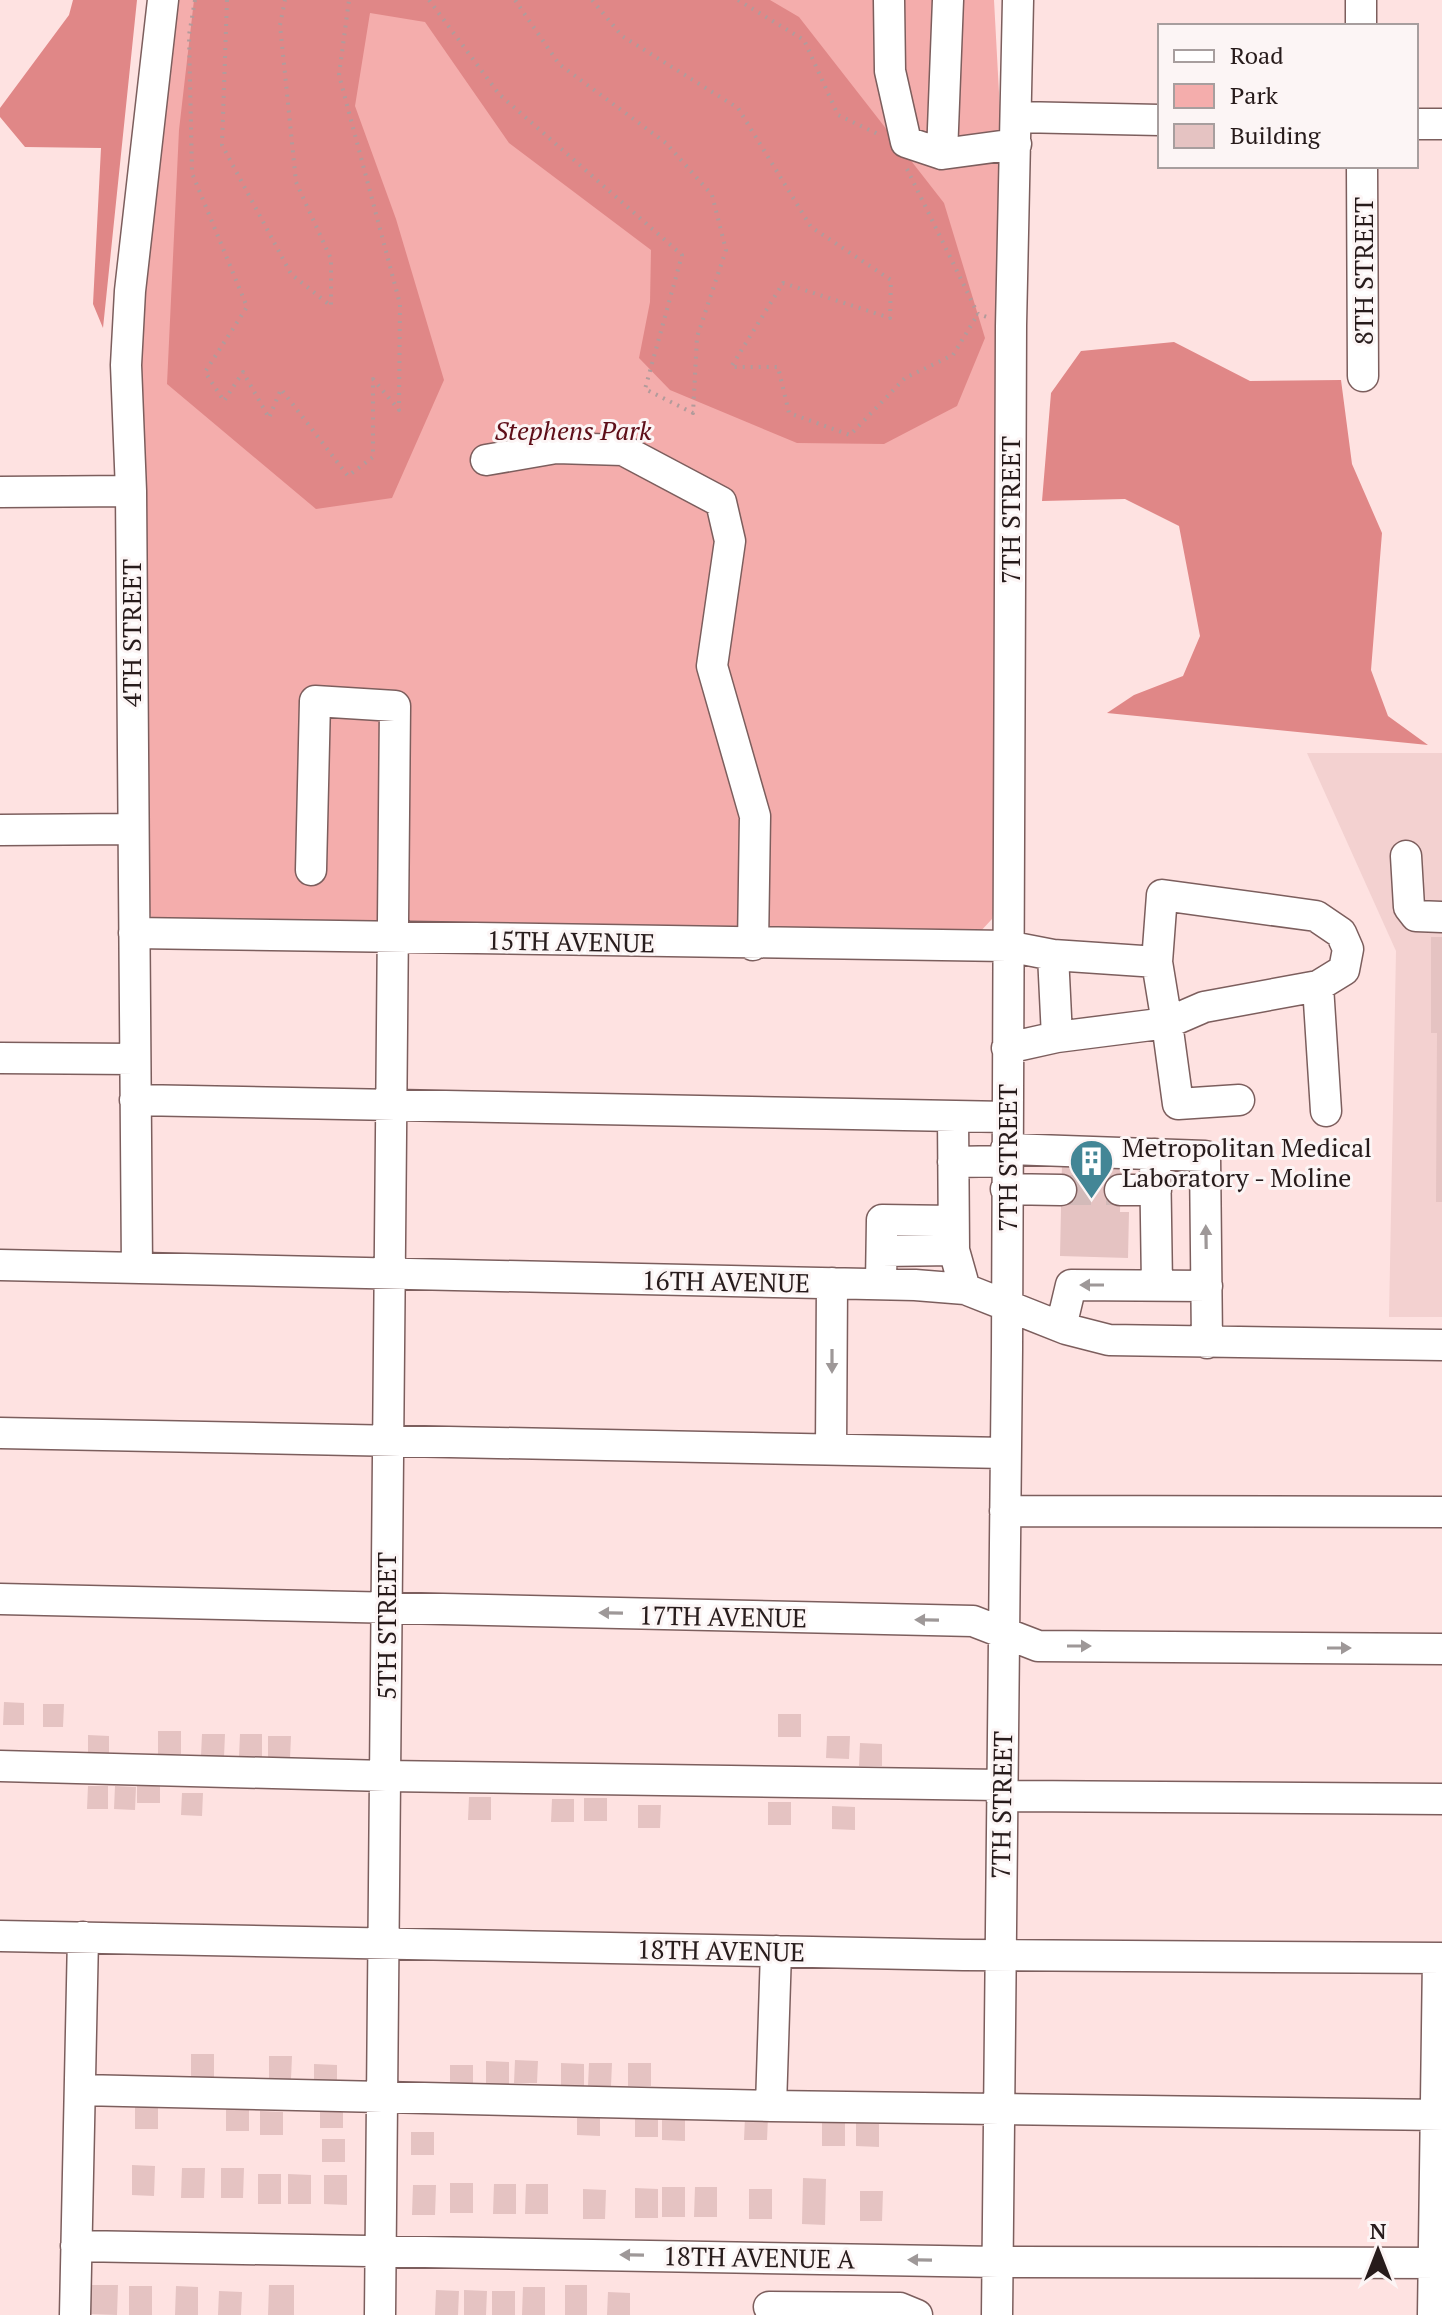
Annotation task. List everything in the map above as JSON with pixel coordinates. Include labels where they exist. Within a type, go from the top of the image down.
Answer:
[{"type":"street","name":"4TH STREET","points":[[137,1268],[131,829],[131,491],[126,365],[130,291],[163,0]]},
{"type":"street","points":[[889,0],[890,71],[906,142],[942,154],[1016,131],[1158,120]]},
{"type":"street","points":[[942,154],[948,0]]},
{"type":"street","name":"7TH STREET","points":[[997,2315],[1007,1304],[1007,946],[1018,0]]},
{"type":"street","points":[[1361,0],[1361,24]]},
{"type":"street","points":[[1418,124],[1442,124]]},
{"type":"street","name":"8TH STREET","points":[[1362,168],[1363,376]]},
{"type":"street","points":[[486,460],[556,448],[623,450],[721,502],[730,541],[712,666],[755,816],[753,945]]},
{"type":"street","points":[[0,492],[131,491]]},
{"type":"street","name":"5TH STREET","points":[[311,870],[315,701],[395,706],[380,2315]]},
{"type":"street","points":[[0,830],[131,829]]},
{"type":"street","points":[[1406,856],[1409,907],[1416,916],[1442,917]]},
{"type":"street","points":[[1007,1048],[1057,1037],[1167,1023],[1204,1007],[1318,986],[1344,970],[1348,949],[1341,933],[1316,916],[1162,895],[1157,962],[1167,1023],[1178,1104],[1239,1100]]},
{"type":"street","name":"15TH AVENUE","points":[[134,933],[753,945],[1007,946],[1053,955],[1157,962]]},
{"type":"street","points":[[1053,955],[1057,1037]]},
{"type":"street","points":[[1318,986],[1326,1111]]},
{"type":"street","points":[[0,1058],[135,1059]]},
{"type":"street","points":[[135,1100],[1007,1117]]},
{"type":"street","points":[[953,1116],[962,1162],[958,1235],[965,1289]]},
{"type":"street","points":[[962,1162],[1006,1167],[1155,1154],[1205,1156],[1207,1343]]},
{"type":"street","points":[[1155,1154],[1157,1285]]},
{"type":"street","points":[[1006,1167],[1061,1190]]},
{"type":"street","points":[[1120,1190],[1156,1190]]},
{"type":"street","points":[[881,1284],[882,1220],[958,1235],[1007,1234]]},
{"type":"street","name":"16TH AVENUE","points":[[0,1265],[881,1284],[965,1289],[1061,1327],[1109,1340],[1442,1345]]},
{"type":"street","points":[[831,1449],[832,1283]]},
{"type":"street","points":[[1061,1327],[1071,1285],[1207,1286]]},
{"type":"street","points":[[0,1433],[1005,1453]]},
{"type":"street","points":[[1005,1511],[1442,1512]]},
{"type":"street","name":"17TH AVENUE","points":[[0,1599],[973,1621],[1038,1646],[1442,1649]]},
{"type":"street","points":[[0,1766],[1442,1799]]},
{"type":"street","name":"18TH AVENUE","points":[[0,1936],[776,1951],[1440,1958]]},
{"type":"street","points":[[75,2315],[83,1937]]},
{"type":"street","points":[[771,2106],[776,1951]]},
{"type":"street","points":[[1433,2315],[1438,2263],[1440,1958]]},
{"type":"street","points":[[80,2090],[381,2099],[1439,2115]]},
{"type":"street","name":"18TH AVENUE A","points":[[76,2246],[998,2262],[1438,2263]]},
{"type":"street","points":[[770,2257],[769,2311],[900,2308],[917,2315]]},
{"type":"path","points":[[195,0],[189,35],[192,173],[247,307],[205,372],[224,401],[243,372],[269,418],[281,389],[348,476],[373,457],[373,379],[399,410],[400,304],[339,75],[349,0]]},
{"type":"path","points":[[227,0],[222,145],[291,274],[331,306],[331,259],[296,182],[280,25],[285,0]]},
{"type":"path","points":[[429,0],[499,94],[682,255],[645,389],[693,413],[697,337],[726,250],[712,195],[666,143],[559,64],[515,0]]},
{"type":"path","points":[[592,0],[622,36],[738,108],[811,227],[891,280],[890,318],[783,283],[731,367],[778,367],[789,413],[850,435],[905,378],[953,355],[978,314],[906,167]]},
{"type":"path","points":[[738,0],[804,40],[838,115],[893,141]]},
{"type":"shaded area","points":[[73,0],[137,0],[103,328],[93,304],[101,148],[25,147],[0,117],[0,108],[69,15]]},
{"type":"shaded area","points":[[194,0],[770,0],[799,17],[944,203],[985,338],[957,406],[884,444],[797,443],[670,390],[639,358],[650,302],[651,250],[509,143],[425,22],[370,13],[355,106],[396,219],[444,380],[392,498],[316,509],[167,384],[179,130]]},
{"type":"shaded area","points":[[1174,342],[1250,381],[1341,380],[1352,464],[1382,533],[1371,670],[1388,716],[1428,745],[1107,713],[1134,695],[1183,676],[1200,636],[1179,526],[1125,499],[1042,501],[1051,393],[1081,351]]},
{"type":"shaded area","points":[[1307,753],[1442,753],[1442,1317],[1389,1317],[1396,951]]},
{"type":"green space","name":"Stephens Park","points":[[175,0],[994,0],[1003,167],[994,908],[992,919],[979,933],[152,921],[148,902],[146,461],[137,380],[160,113]]},
{"type":"building","points":[[1431,937],[1442,937],[1442,1202],[1436,1202],[1437,1033],[1431,1033]]},
{"type":"building","name":"Metropolitan Medical Laboratory - Moline","points":[[1062,1162],[1121,1163],[1120,1212],[1129,1212],[1128,1258],[1060,1256]]},
{"type":"building","points":[[4,1702],[24,1703],[24,1725],[3,1725]]},
{"type":"building","points":[[43,1704],[64,1704],[63,1727],[43,1727]]},
{"type":"building","points":[[778,1714],[801,1714],[801,1737],[778,1737]]},
{"type":"building","points":[[158,1731],[181,1731],[181,1754],[158,1754]]},
{"type":"building","points":[[202,1734],[225,1734],[224,1757],[201,1756]]},
{"type":"building","points":[[240,1734],[262,1734],[262,1757],[239,1757]]},
{"type":"building","points":[[88,1735],[109,1736],[109,1758],[88,1758]]},
{"type":"building","points":[[268,1736],[291,1736],[290,1759],[268,1759]]},
{"type":"building","points":[[827,1736],[850,1736],[849,1759],[826,1758]]},
{"type":"building","points":[[860,1743],[882,1744],[882,1766],[859,1766]]},
{"type":"building","points":[[137,1780],[160,1780],[160,1803],[137,1803]]},
{"type":"building","points":[[88,1786],[108,1786],[108,1809],[87,1809]]},
{"type":"building","points":[[115,1786],[136,1787],[135,1810],[114,1809]]},
{"type":"building","points":[[182,1793],[203,1793],[202,1816],[181,1815]]},
{"type":"building","points":[[469,1797],[491,1797],[491,1820],[468,1820]]},
{"type":"building","points":[[584,1798],[607,1798],[607,1821],[584,1821]]},
{"type":"building","points":[[552,1799],[574,1799],[574,1822],[551,1822]]},
{"type":"building","points":[[768,1802],[791,1802],[791,1825],[768,1825]]},
{"type":"building","points":[[638,1805],[661,1805],[660,1828],[638,1828]]},
{"type":"building","points":[[832,1806],[855,1807],[855,1830],[832,1829]]},
{"type":"building","points":[[191,2054],[214,2054],[214,2077],[191,2077]]},
{"type":"building","points":[[269,2056],[292,2056],[291,2079],[269,2079]]},
{"type":"building","points":[[515,2060],[538,2061],[537,2083],[514,2083]]},
{"type":"building","points":[[486,2061],[509,2062],[509,2085],[486,2084]]},
{"type":"building","points":[[561,2063],[584,2064],[584,2086],[561,2086]]},
{"type":"building","points":[[589,2063],[612,2063],[611,2086],[588,2086]]},
{"type":"building","points":[[628,2063],[651,2063],[651,2086],[628,2086]]},
{"type":"building","points":[[314,2064],[337,2065],[337,2088],[314,2087]]},
{"type":"building","points":[[450,2065],[473,2065],[473,2088],[450,2088]]},
{"type":"building","points":[[320,2105],[343,2105],[343,2128],[320,2128]]},
{"type":"building","points":[[135,2106],[158,2106],[158,2129],[135,2129]]},
{"type":"building","points":[[226,2108],[249,2108],[249,2131],[226,2131]]},
{"type":"building","points":[[260,2111],[283,2112],[283,2135],[260,2135]]},
{"type":"building","points":[[577,2113],[600,2113],[600,2136],[577,2135]]},
{"type":"building","points":[[635,2114],[658,2114],[658,2137],[635,2137]]},
{"type":"building","points":[[662,2117],[685,2118],[685,2141],[662,2140]]},
{"type":"building","points":[[745,2117],[768,2117],[767,2140],[744,2140]]},
{"type":"building","points":[[822,2123],[845,2123],[845,2146],[822,2146]]},
{"type":"building","points":[[856,2123],[879,2124],[879,2147],[856,2146]]},
{"type":"building","points":[[411,2132],[434,2132],[434,2155],[411,2155]]},
{"type":"building","points":[[322,2139],[345,2139],[345,2162],[322,2162]]},
{"type":"building","points":[[132,2165],[155,2166],[154,2196],[132,2195]]},
{"type":"building","points":[[182,2168],[205,2168],[204,2198],[181,2198]]},
{"type":"building","points":[[221,2168],[244,2168],[243,2198],[221,2198]]},
{"type":"building","points":[[258,2174],[281,2174],[281,2204],[258,2204]]},
{"type":"building","points":[[288,2174],[311,2175],[311,2204],[288,2204]]},
{"type":"building","points":[[324,2175],[347,2175],[347,2205],[324,2204]]},
{"type":"building","points":[[803,2178],[826,2179],[825,2225],[802,2224]]},
{"type":"building","points":[[450,2183],[473,2183],[473,2213],[450,2213]]},
{"type":"building","points":[[494,2184],[516,2184],[516,2214],[493,2214]]},
{"type":"building","points":[[526,2184],[548,2184],[548,2214],[525,2214]]},
{"type":"building","points":[[413,2185],[436,2185],[435,2215],[412,2215]]},
{"type":"building","points":[[662,2187],[685,2187],[685,2217],[662,2217]]},
{"type":"building","points":[[695,2187],[717,2187],[717,2217],[694,2217]]},
{"type":"building","points":[[635,2188],[658,2189],[658,2218],[635,2218]]},
{"type":"building","points":[[583,2189],[606,2190],[605,2219],[583,2219]]},
{"type":"building","points":[[749,2189],[772,2189],[772,2219],[749,2219]]},
{"type":"building","points":[[860,2191],[883,2191],[882,2221],[860,2221]]},
{"type":"building","points":[[88,2285],[118,2285],[117,2315],[88,2314]]},
{"type":"building","points":[[269,2285],[294,2285],[294,2315],[268,2315]]},
{"type":"building","points":[[565,2285],[587,2285],[587,2315],[565,2315]]},
{"type":"building","points":[[129,2286],[152,2286],[152,2315],[129,2315]]},
{"type":"building","points":[[176,2286],[198,2287],[198,2315],[175,2315]]},
{"type":"building","points":[[523,2287],[545,2287],[545,2315],[522,2315]]},
{"type":"building","points":[[436,2290],[459,2291],[458,2315],[435,2315]]},
{"type":"building","points":[[464,2290],[487,2291],[486,2315],[464,2315]]},
{"type":"building","points":[[219,2291],[242,2292],[241,2315],[218,2315]]},
{"type":"building","points":[[492,2291],[515,2291],[515,2315],[492,2315]]},
{"type":"building","points":[[608,2292],[630,2293],[630,2315],[607,2315]]},
{"type":"tunnel","points":[[1061,1190],[1120,1190]]},
{"type":"place","name":"Metropolitan Medical Laboratory - Moline","points":[[1091,1201]]}]
